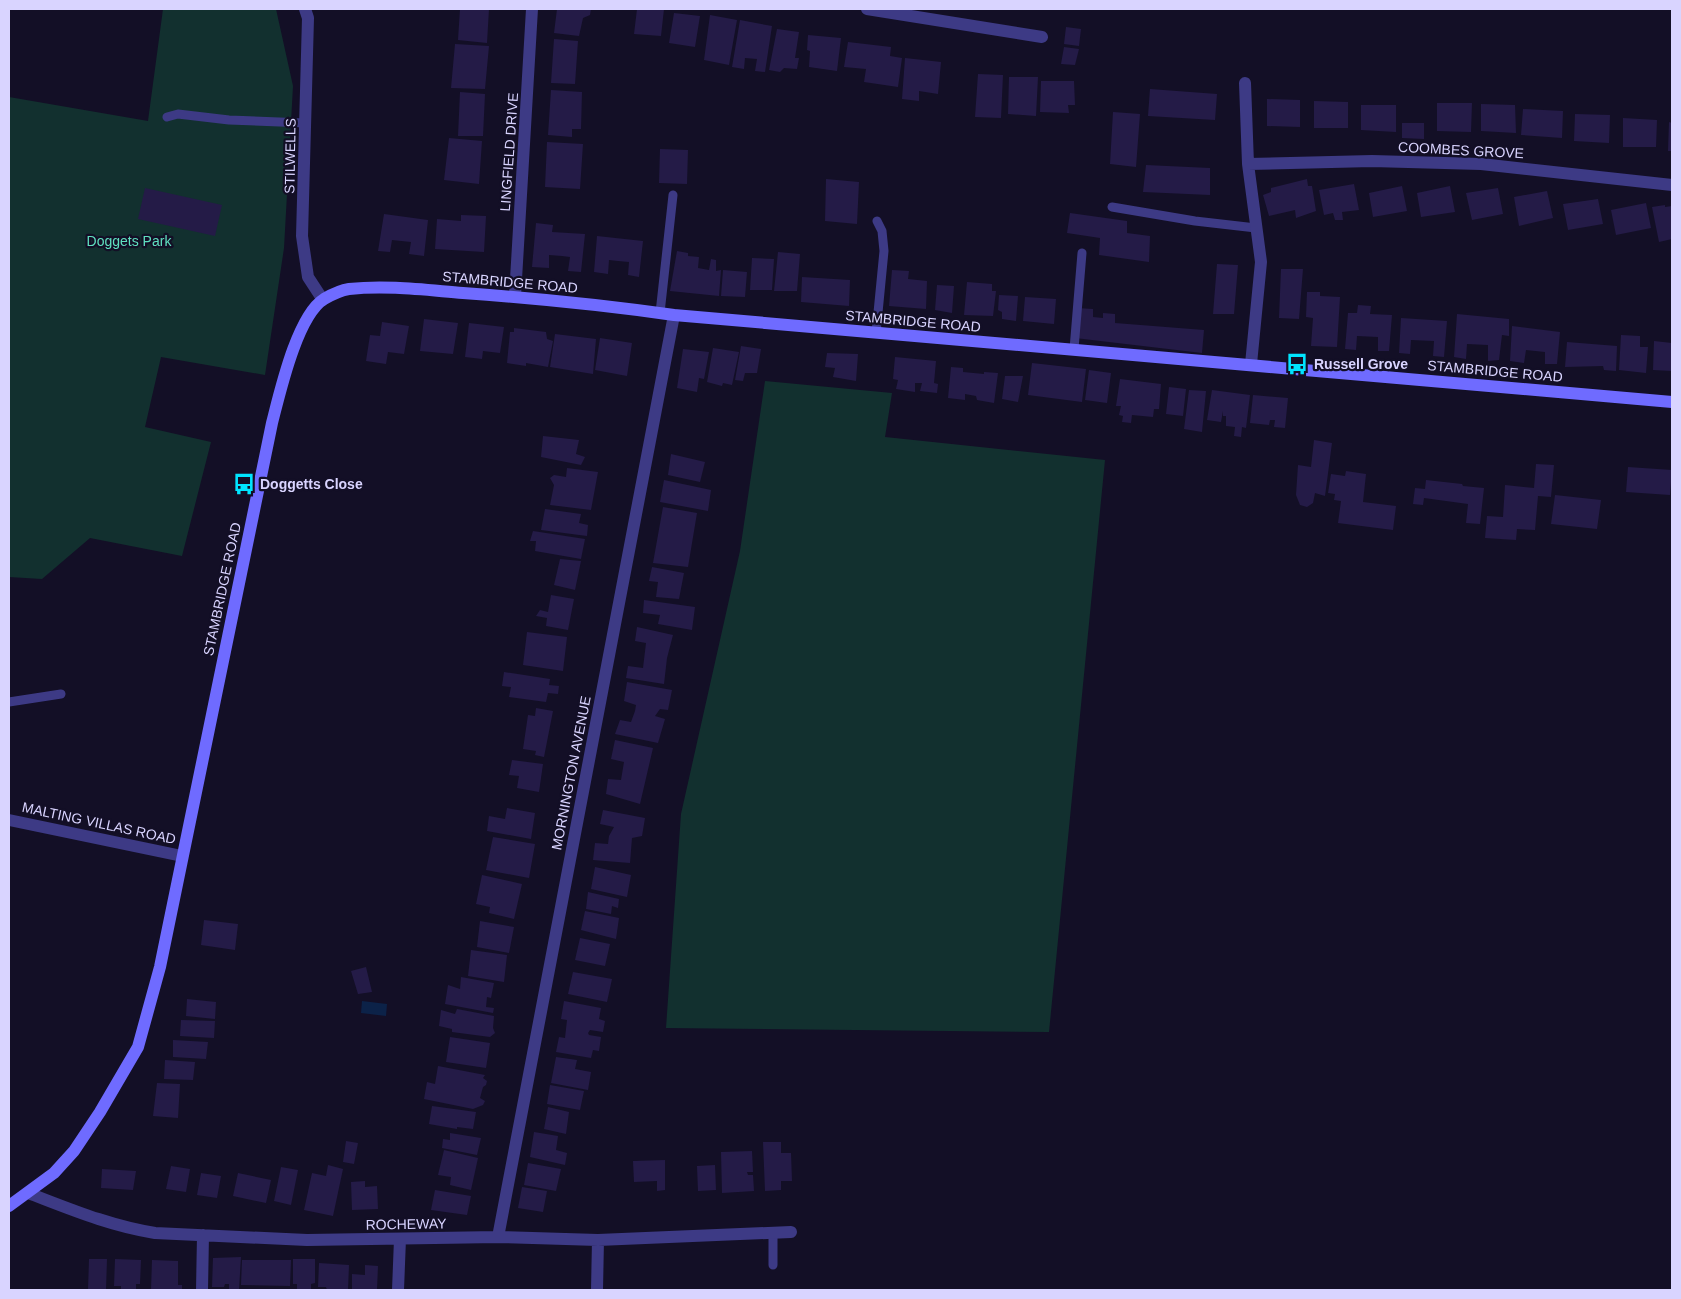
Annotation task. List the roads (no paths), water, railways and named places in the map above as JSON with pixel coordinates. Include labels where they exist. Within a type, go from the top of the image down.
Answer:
[{"type":"street","name":"STILWELLS","points":[[305,9],[308,18],[302,236],[308,276],[323,300]]},
{"type":"street","name":"LINGFIELD DRIVE","points":[[515,296],[532,9]]},
{"type":"street","points":[[867,9],[1042,37]]},
{"type":"street","points":[[1245,83],[1248,164],[1261,262],[1251,364]]},
{"type":"street","name":"COOMBES GROVE","points":[[1248,164],[1372,161],[1481,164],[1672,185]]},
{"type":"street","name":"STAMBRIDGE ROAD","points":[[9,1206],[54,1173],[74,1151],[100,1112],[138,1047],[160,967],[272,423],[286,369],[303,327],[312,312],[323,300],[346,290],[371,288],[401,288],[515,296],[674,315],[1672,402]]},
{"type":"street","name":"MORNINGTON AVENUE","points":[[498,1237],[674,315]]},
{"type":"street","name":"MALTING VILLAS ROAD","points":[[9,820],[182,856]]},
{"type":"street","name":"ROCHEWAY","points":[[28,1193],[107,1223],[155,1233],[308,1240],[498,1237],[598,1240],[791,1232]]},
{"type":"street","points":[[202,1290],[203,1235]]},
{"type":"street","points":[[398,1290],[400,1239]]},
{"type":"street","points":[[597,1290],[598,1240]]},
{"type":"lane","points":[[167,117],[178,114],[230,120],[305,123]]},
{"type":"lane","points":[[660,313],[673,195]]},
{"type":"lane","points":[[1112,207],[1195,222],[1256,228]]},
{"type":"lane","points":[[876,333],[884,251],[882,231],[878,221]]},
{"type":"lane","points":[[1074,349],[1082,253]]},
{"type":"lane","points":[[9,702],[61,694]]},
{"type":"lane","points":[[773,1233],[773,1264]]},
{"type":"water","points":[[362,1001],[387,1004],[386,1016],[361,1013]]},
{"type":"place","name":"Russell Grove","points":[[1297,364]]},
{"type":"place","name":"Doggetts Close","points":[[244,484]]},
{"type":"park label","name":"Doggets Park","points":[[129,241]]}]
